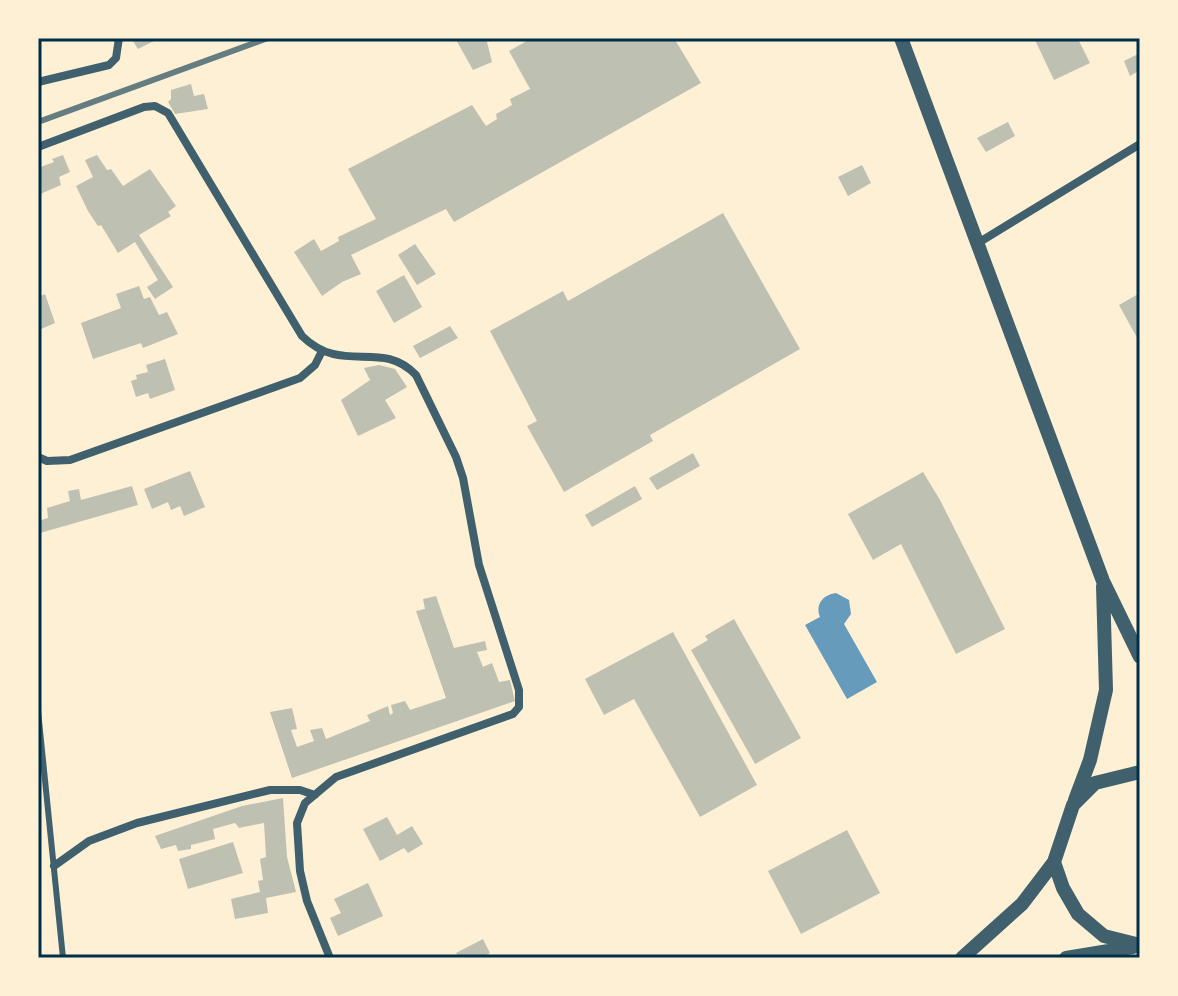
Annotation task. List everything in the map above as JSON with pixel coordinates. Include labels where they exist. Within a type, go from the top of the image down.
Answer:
[{"type":"street","points":[[38,82],[109,65],[116,58],[119,38]]},
{"type":"street","points":[[901,38],[1103,581],[1140,657]]},
{"type":"street","points":[[38,147],[144,107],[155,106],[168,113],[302,336],[322,351],[343,357],[393,359],[408,367],[416,375],[460,467],[486,593],[520,699],[519,707],[513,714],[336,777],[305,803],[297,823],[300,871],[307,901],[330,958]]},
{"type":"street","points":[[978,243],[1140,144]]},
{"type":"street","points":[[38,457],[47,461],[70,460],[300,378],[315,365],[322,351]]},
{"type":"street","points":[[962,958],[1022,904],[1054,862],[1090,760],[1106,690],[1103,581]]},
{"type":"street","points":[[1073,805],[1095,783],[1140,772]]},
{"type":"street","points":[[54,866],[89,841],[137,823],[270,790],[300,790],[315,795]]},
{"type":"street","points":[[1054,862],[1063,888],[1078,914],[1104,936],[1140,945]]},
{"type":"street","points":[[1066,958],[1140,945]]},
{"type":"lane","points":[[38,711],[63,958]]},
{"type":"water","points":[[836,593],[849,600],[851,614],[844,624],[877,682],[847,699],[805,625],[820,617],[821,601]]},
{"type":"building","points":[[131,38],[160,38],[138,49]]},
{"type":"building","points":[[455,38],[486,38],[492,62],[473,70]]},
{"type":"building","points":[[532,38],[674,38],[701,83],[454,222],[446,209],[351,255],[361,274],[322,296],[294,252],[314,239],[321,251],[339,241],[338,237],[376,219],[348,169],[472,105],[486,126],[497,119],[496,114],[512,105],[510,99],[530,89],[509,51]]},
{"type":"building","points":[[1034,38],[1085,38],[1079,41],[1090,63],[1054,80]]},
{"type":"building","points":[[1140,53],[1140,70],[1130,76],[1124,61]]},
{"type":"building","points":[[191,84],[194,96],[204,94],[208,109],[175,114],[168,102],[171,90]]},
{"type":"building","points":[[1008,122],[1015,136],[986,152],[977,138]]},
{"type":"building","points":[[63,155],[70,172],[59,177],[61,185],[38,195],[38,168]]},
{"type":"building","points":[[97,155],[123,186],[150,169],[176,206],[168,212],[171,216],[139,235],[173,287],[155,299],[147,287],[158,280],[135,242],[118,253],[101,225],[98,226],[88,211],[76,186],[93,177],[85,160]]},
{"type":"building","points":[[862,165],[871,183],[848,196],[838,177]]},
{"type":"building","points":[[723,213],[800,349],[650,435],[653,441],[564,492],[527,426],[537,421],[490,331],[563,291],[568,301]]},
{"type":"building","points":[[415,244],[436,274],[417,285],[398,255]]},
{"type":"building","points":[[404,275],[422,307],[394,323],[376,291]]},
{"type":"building","points":[[139,286],[144,299],[150,297],[159,315],[167,312],[178,334],[143,348],[141,343],[93,359],[81,323],[121,308],[116,294]]},
{"type":"building","points":[[1140,293],[1140,343],[1119,305]]},
{"type":"building","points":[[45,294],[55,323],[39,330],[38,297]]},
{"type":"building","points":[[450,326],[458,338],[420,358],[413,346]]},
{"type":"building","points":[[165,359],[175,390],[150,399],[148,393],[136,397],[131,381],[137,379],[136,375],[148,372],[146,365]]},
{"type":"building","points":[[379,365],[395,369],[407,387],[385,400],[396,418],[358,436],[341,400],[370,380],[364,368]]},
{"type":"building","points":[[693,453],[700,466],[657,490],[649,478]]},
{"type":"building","points":[[190,471],[205,507],[184,516],[180,506],[171,510],[168,502],[152,509],[144,489]]},
{"type":"building","points":[[923,472],[1005,629],[956,654],[901,544],[873,560],[848,514]]},
{"type":"building","points":[[132,486],[138,505],[40,533],[38,521],[48,518],[47,508],[70,501],[68,491],[79,489],[81,500]]},
{"type":"building","points":[[635,486],[642,499],[592,527],[585,515]]},
{"type":"building","points":[[436,596],[454,648],[485,641],[487,650],[477,652],[483,667],[492,663],[499,682],[510,680],[515,701],[292,778],[270,712],[292,708],[297,729],[291,730],[297,747],[314,741],[310,730],[322,728],[326,739],[370,721],[367,715],[388,706],[390,715],[393,713],[391,705],[405,701],[410,710],[446,698],[416,611],[425,609],[423,599]]},
{"type":"building","points":[[734,619],[801,738],[755,764],[691,650],[708,640],[705,636]]},
{"type":"building","points":[[673,632],[757,785],[700,817],[634,699],[604,715],[585,679]]},
{"type":"building","points":[[283,798],[287,857],[296,892],[266,898],[268,913],[235,919],[231,899],[260,892],[258,881],[263,880],[260,859],[266,857],[264,823],[239,828],[235,823],[213,829],[215,839],[178,851],[176,845],[161,849],[155,836],[242,806]]},
{"type":"building","points":[[387,817],[397,835],[412,826],[423,844],[408,853],[404,848],[380,861],[363,829]]},
{"type":"building","points":[[847,830],[880,893],[801,934],[768,871]]},
{"type":"building","points":[[233,842],[243,873],[188,889],[179,859]]},
{"type":"building","points":[[368,883],[383,916],[338,936],[330,918],[341,913],[334,899]]},
{"type":"building","points":[[483,939],[490,953],[481,958],[459,958],[456,953]]},
{"type":"railway","points":[[38,122],[268,38]]}]
